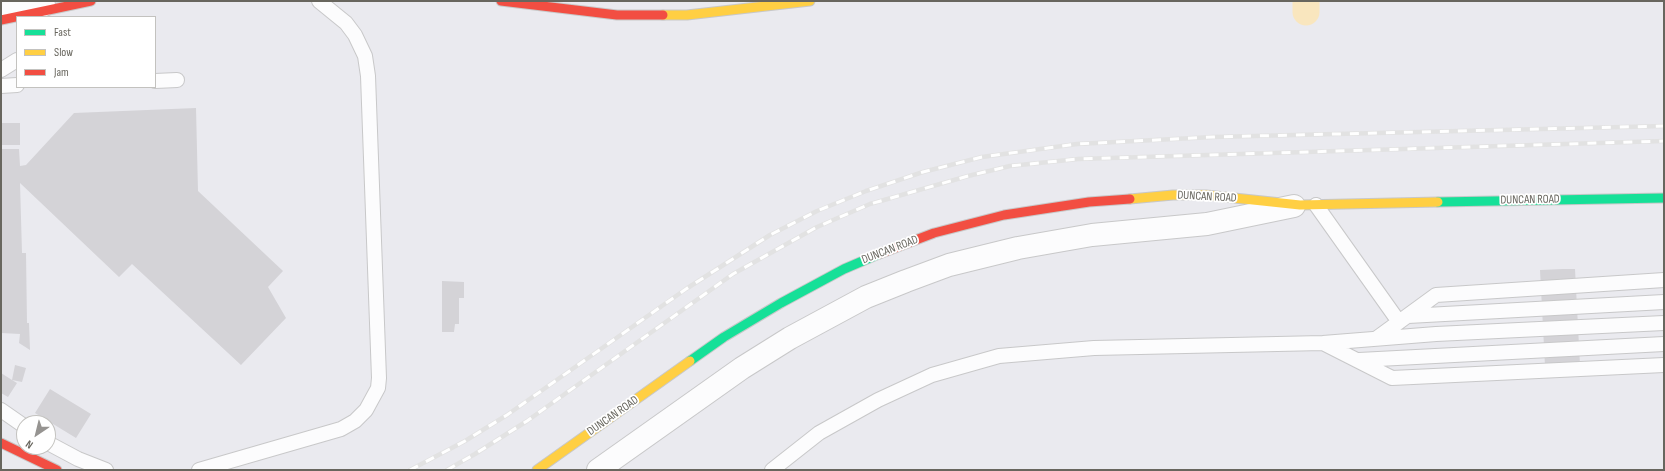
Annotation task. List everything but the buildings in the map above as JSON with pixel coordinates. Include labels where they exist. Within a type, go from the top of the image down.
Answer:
[{"type":"street","points":[[501,1],[617,15],[687,15],[810,1]]},
{"type":"street","points":[[1,6],[84,6]]},
{"type":"street","points":[[25,16],[84,6]]},
{"type":"street","points":[[1,20],[16,17]]},
{"type":"street","name":"DUNCAN ROAD","points":[[537,470],[724,337],[781,303],[844,269],[887,250],[934,233],[1004,215],[1088,202],[1173,195],[1206,195],[1308,205],[1664,198]]},
{"type":"street","name":"DUNCAN ROAD","points":[[598,470],[742,368],[790,338],[852,305],[906,281],[949,265],[1018,248],[1092,235],[1207,224],[1308,205]]},
{"type":"street","points":[[1,443],[57,470]]},
{"type":"lane","points":[[198,470],[341,429],[355,421],[366,410],[375,398],[378,388],[379,378],[368,76],[365,56],[355,34],[346,23],[319,1]]},
{"type":"lane","points":[[1,70],[16,61]]},
{"type":"lane","points":[[156,81],[177,80]]},
{"type":"lane","points":[[1,86],[16,85]]},
{"type":"lane","points":[[1308,205],[1404,319]]},
{"type":"lane","points":[[1376,338],[1436,295],[1664,280]]},
{"type":"lane","points":[[1404,319],[1664,302]]},
{"type":"lane","points":[[772,470],[819,433],[878,400],[932,375],[999,356],[1094,348],[1323,343],[1376,338],[1664,323]]},
{"type":"lane","points":[[1323,343],[1392,378],[1664,365]]},
{"type":"lane","points":[[1357,360],[1664,344]]},
{"type":"lane","points":[[1,410],[16,420]]},
{"type":"lane","points":[[56,447],[78,459],[106,470]]},
{"type":"waterway","points":[[1306,1],[1306,12]]},
{"type":"railway","points":[[410,470],[465,441],[507,415],[686,289],[770,235],[817,211],[866,191],[923,172],[982,157],[1077,144],[1213,137],[1664,126]]},
{"type":"railway","points":[[447,470],[527,421],[733,274],[817,227],[870,204],[968,176],[1010,166],[1078,159],[1664,141]]},
{"type":"traffic: fast","points":[[1438,202],[1664,198]]},
{"type":"traffic: fast","points":[[690,361],[724,337],[781,303],[844,269],[879,254]]},
{"type":"traffic: slow","points":[[663,15],[687,15],[810,1]]},
{"type":"traffic: slow","points":[[1130,199],[1173,195],[1206,195],[1300,205],[1438,202]]},
{"type":"traffic: slow","points":[[537,470],[690,361]]},
{"type":"traffic: jam","points":[[20,16],[91,1]]},
{"type":"traffic: jam","points":[[501,1],[617,15],[663,15]]},
{"type":"traffic: jam","points":[[1,20],[16,17]]},
{"type":"traffic: jam","points":[[879,254],[934,233],[1004,215],[1089,202],[1130,199]]},
{"type":"traffic: jam","points":[[1,443],[57,470]]}]
